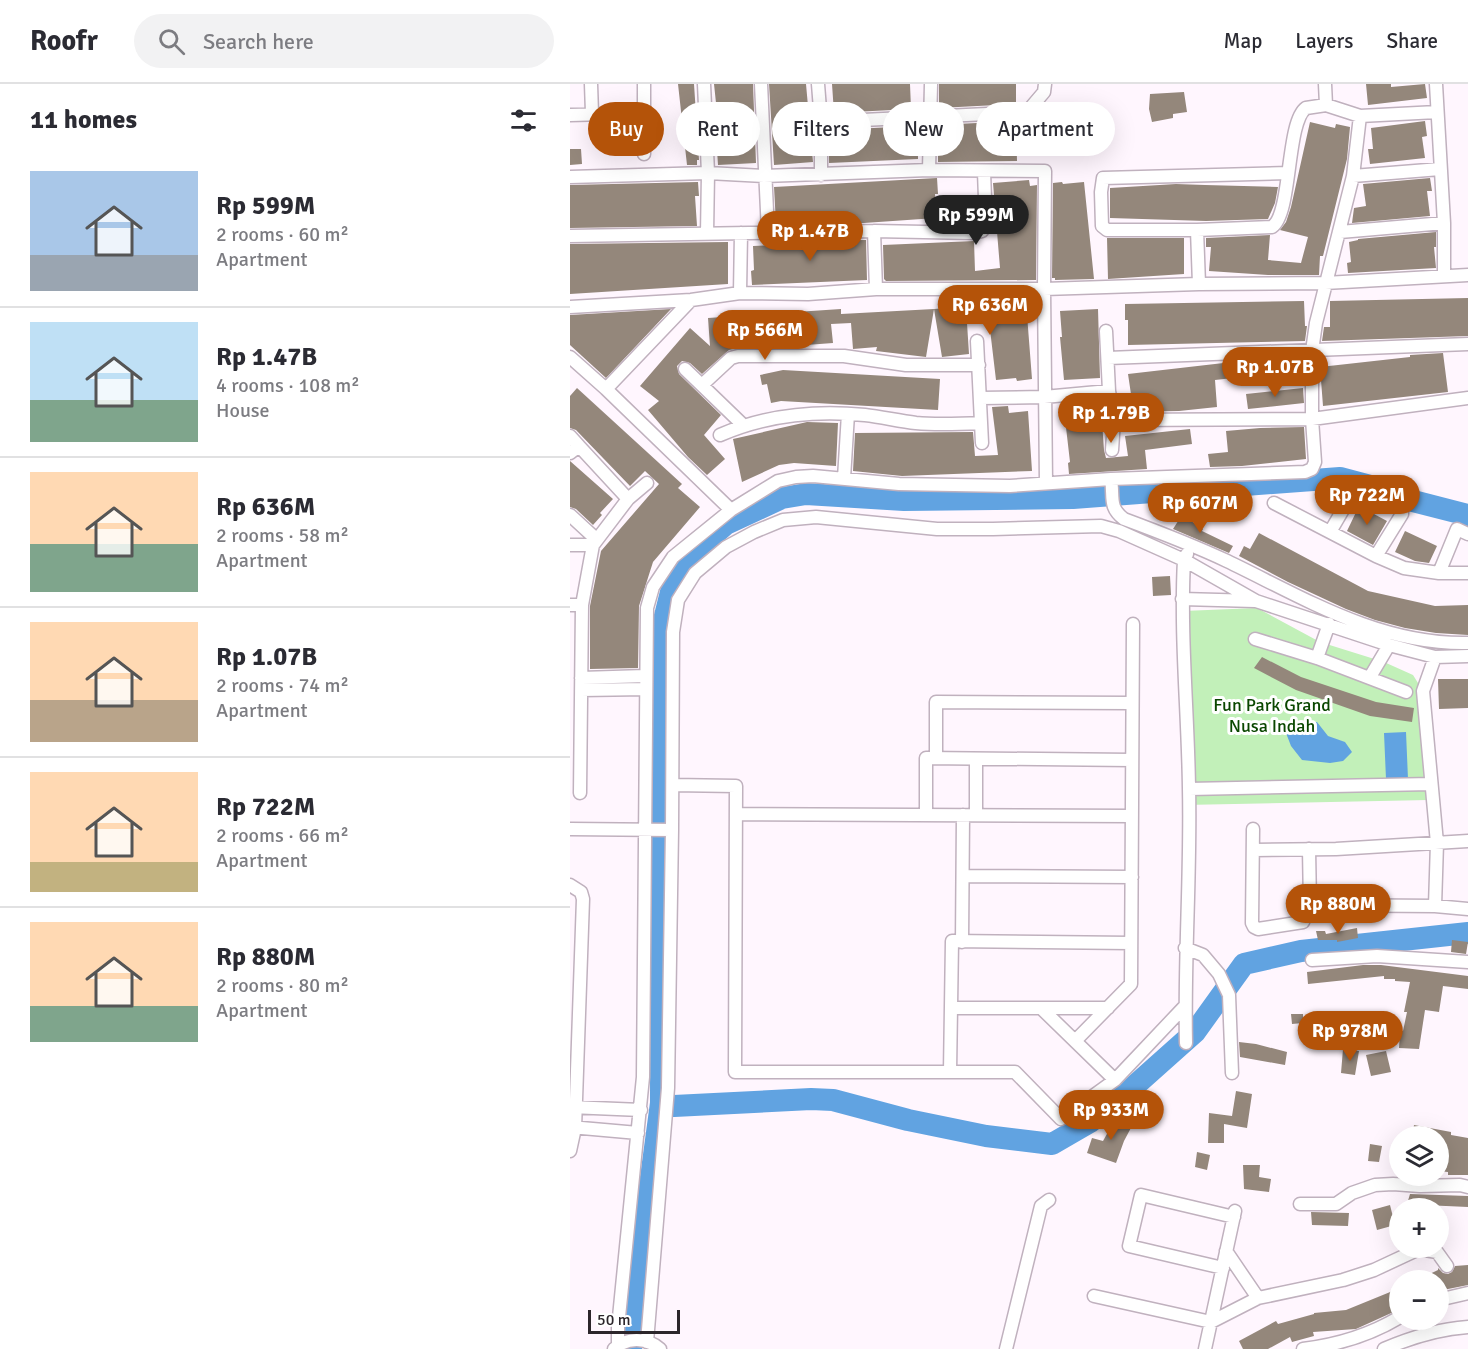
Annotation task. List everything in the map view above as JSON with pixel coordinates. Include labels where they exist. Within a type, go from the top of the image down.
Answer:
[{"type":"street","points":[[591,84],[592,102]]},
{"type":"street","points":[[644,84],[644,102]]},
{"type":"street","points":[[704,84],[708,173],[707,234]]},
{"type":"street","points":[[761,84],[768,232]]},
{"type":"street","points":[[818,84],[819,102]]},
{"type":"street","points":[[930,102],[931,84]]},
{"type":"street","points":[[964,116],[1027,112],[1044,92],[1045,84]]},
{"type":"street","points":[[1325,84],[1326,105]]},
{"type":"street","points":[[1436,84],[1444,223],[1444,276]]},
{"type":"street","points":[[1288,173],[1103,178],[1101,224],[1107,230],[1270,228],[1279,220],[1288,173],[1298,117],[1306,108],[1326,105],[1360,116],[1437,112]]},
{"type":"street","points":[[570,115],[588,113]]},
{"type":"street","points":[[660,1349],[642,1341],[618,1346],[643,1077],[649,830],[645,682],[647,608],[653,587],[673,557],[731,510],[778,481],[796,477],[813,476],[910,484],[1010,486],[1305,472],[1312,469],[1315,462],[1312,419],[1312,351],[1326,283],[1353,176],[1360,116]]},
{"type":"street","points":[[821,156],[821,175]]},
{"type":"street","points":[[929,156],[929,170]]},
{"type":"street","points":[[1353,176],[1440,169]]},
{"type":"street","points":[[570,177],[708,173],[764,176],[821,175],[929,170],[1045,171],[1046,483]]},
{"type":"street","points":[[570,236],[874,231],[974,233],[982,231],[986,225],[984,172]]},
{"type":"street","points":[[1340,232],[1444,223]]},
{"type":"street","points":[[1197,230],[1199,284]]},
{"type":"street","points":[[874,231],[876,289]]},
{"type":"street","points":[[740,293],[741,233]]},
{"type":"street","points":[[570,307],[691,300],[740,293],[808,294],[876,289],[1044,289],[1326,283],[1468,275]]},
{"type":"street","points":[[606,389],[691,300]]},
{"type":"street","points":[[1106,331],[1109,392],[1114,420],[1112,450]]},
{"type":"street","points":[[977,341],[982,443]]},
{"type":"street","points":[[1108,358],[1468,344]]},
{"type":"street","points":[[703,384],[731,358],[738,356],[844,356],[906,365],[978,365]]},
{"type":"street","points":[[572,363],[606,389],[731,510]]},
{"type":"street","points":[[685,369],[743,425]]},
{"type":"street","points":[[980,398],[1044,397],[1109,392]]},
{"type":"street","points":[[1114,420],[1312,419],[1468,398]]},
{"type":"street","points":[[720,435],[743,425],[805,413],[848,414],[917,423],[981,423]]},
{"type":"street","points":[[844,478],[848,414]]},
{"type":"street","points":[[570,436],[574,450],[628,499]]},
{"type":"street","points":[[1111,482],[1113,507],[1121,525],[1256,601],[1389,645],[1435,657],[1468,656]]},
{"type":"street","points":[[580,793],[575,770],[576,715],[581,684],[575,657],[576,605],[595,542],[628,499],[647,483]]},
{"type":"street","points":[[1330,532],[1355,489],[1363,487],[1402,510],[1402,514],[1376,556]]},
{"type":"street","points":[[1274,503],[1404,568],[1439,573],[1468,573]]},
{"type":"street","points":[[570,515],[595,542]]},
{"type":"street","points":[[642,1341],[668,1088],[673,632],[678,600],[695,573],[726,547],[783,520],[816,517],[937,529],[993,530],[1121,525],[1191,544],[1338,616],[1413,639],[1441,644],[1468,643]]},
{"type":"street","points":[[1439,573],[1457,529],[1468,534]]},
{"type":"street","points":[[570,545],[595,542]]},
{"type":"street","points":[[1186,1044],[1185,948],[1190,789],[1182,599],[1184,560],[1191,544]]},
{"type":"street","points":[[1182,599],[1256,601]]},
{"type":"street","points":[[1075,1041],[1131,984],[1132,624]]},
{"type":"street","points":[[1317,658],[1329,624]]},
{"type":"street","points":[[1255,639],[1317,658],[1406,692]]},
{"type":"street","points":[[1370,677],[1389,645]]},
{"type":"street","points":[[1435,657],[1423,691],[1437,843],[1435,906]]},
{"type":"street","points":[[581,684],[645,682]]},
{"type":"street","points":[[936,758],[936,702],[1132,703]]},
{"type":"street","points":[[926,815],[927,759],[1132,760]]},
{"type":"street","points":[[962,942],[963,876],[976,759]]},
{"type":"street","points":[[1190,789],[1431,784]]},
{"type":"street","points":[[673,785],[736,786],[735,1072],[1015,1072],[1061,1119],[1115,1080],[1185,1006]]},
{"type":"street","points":[[736,814],[1132,816]]},
{"type":"street","points":[[570,829],[670,830]]},
{"type":"street","points":[[1253,829],[1252,923],[1258,929],[1303,922],[1310,905],[1309,849]]},
{"type":"street","points":[[1254,850],[1468,841]]},
{"type":"street","points":[[963,876],[1132,877]]},
{"type":"street","points":[[570,885],[581,892],[583,899],[575,943],[570,1151]]},
{"type":"street","points":[[1310,905],[1435,906],[1468,909]]},
{"type":"street","points":[[950,1072],[952,941],[1131,943]]},
{"type":"street","points":[[1185,948],[1203,955],[1229,995],[1232,1073]]},
{"type":"street","points":[[1312,960],[1377,956],[1468,962]]},
{"type":"street","points":[[951,1008],[1107,1008]]},
{"type":"street","points":[[1041,1008],[1115,1080]]},
{"type":"street","points":[[572,1107],[641,1110]]},
{"type":"street","points":[[572,1127],[638,1133]]},
{"type":"street","points":[[1300,1204],[1336,1204],[1352,1194],[1375,1185],[1460,1185],[1468,1187]]},
{"type":"street","points":[[1205,1349],[1223,1268],[1234,1214],[1141,1195],[1129,1246],[1223,1268]]},
{"type":"street","points":[[1006,1349],[1041,1206],[1049,1200]]},
{"type":"street","points":[[1094,1296],[1211,1322],[1258,1298],[1343,1280],[1374,1270],[1419,1249],[1437,1252],[1447,1266]]},
{"type":"street","points":[[1226,1251],[1258,1298]]},
{"type":"street","points":[[1449,1297],[1468,1293]]},
{"type":"street","points":[[1311,1349],[1357,1337],[1389,1323]]},
{"type":"street","points":[[1384,1349],[1426,1333],[1468,1327]]},
{"type":"green space","name":"Fun Park Grand Nusa Indah","points":[[1257,608],[1320,642],[1384,662],[1413,675],[1423,691],[1428,800],[1184,805],[1183,611]]},
{"type":"water","points":[[1300,722],[1317,722],[1328,736],[1345,742],[1352,752],[1343,761],[1330,763],[1302,760],[1291,746],[1286,733]]},
{"type":"water","points":[[1406,732],[1408,779],[1386,779],[1384,733]]},
{"type":"building","points":[[678,84],[694,84],[695,102],[680,102]]},
{"type":"building","points":[[714,84],[753,84],[754,102],[716,102]]},
{"type":"building","points":[[769,84],[806,84],[808,102],[772,102],[772,133]]},
{"type":"building","points":[[832,84],[910,84],[911,102],[883,102],[883,110],[871,111],[871,102],[833,102]]},
{"type":"building","points":[[939,84],[1016,84],[1016,102],[976,102],[976,106],[964,107],[964,102],[939,102]]},
{"type":"building","points":[[1366,84],[1391,84],[1391,87],[1425,84],[1427,98],[1368,105]]},
{"type":"building","points":[[1184,92],[1187,112],[1173,114],[1173,118],[1152,122],[1149,109],[1150,94]]},
{"type":"building","points":[[1425,121],[1427,136],[1422,137],[1425,158],[1370,164],[1368,149],[1373,149],[1371,128]]},
{"type":"building","points":[[1310,122],[1335,128],[1336,124],[1350,127],[1347,159],[1323,256],[1320,256],[1319,275],[1268,275],[1209,271],[1211,247],[1206,247],[1206,238],[1270,235],[1268,260],[1301,263],[1308,237],[1280,230],[1286,222],[1291,207]]},
{"type":"building","points":[[976,123],[976,156],[1017,156],[1017,161],[938,162],[938,156],[964,156],[964,124]]},
{"type":"building","points":[[871,128],[883,128],[883,156],[918,156],[918,159],[829,163],[829,156],[871,156]]},
{"type":"building","points":[[570,149],[581,149],[582,164],[570,165]]},
{"type":"building","points":[[686,156],[699,156],[697,165],[687,165]]},
{"type":"building","points":[[717,156],[756,156],[756,163],[718,165]]},
{"type":"building","points":[[773,156],[812,156],[813,162],[774,165]]},
{"type":"building","points":[[937,178],[936,218],[864,223],[776,224],[774,187]]},
{"type":"building","points":[[1430,178],[1432,191],[1427,191],[1430,216],[1352,223],[1354,208],[1366,206],[1363,184]]},
{"type":"building","points":[[1029,180],[1030,186],[1037,185],[1036,280],[886,281],[884,279],[883,245],[974,241],[975,271],[1000,268],[993,183]]},
{"type":"building","points":[[698,182],[699,196],[695,196],[697,226],[570,228],[570,185]]},
{"type":"building","points":[[1062,182],[1063,184],[1084,182],[1094,279],[1055,280],[1052,278],[1053,183]]},
{"type":"building","points":[[1176,184],[1278,187],[1275,203],[1268,219],[1206,221],[1110,218],[1110,188]]},
{"type":"building","points":[[1436,232],[1436,247],[1434,247],[1436,268],[1348,273],[1347,263],[1351,262],[1349,242],[1358,239]]},
{"type":"building","points":[[1107,238],[1184,238],[1184,274],[1108,279]]},
{"type":"building","points":[[866,240],[867,280],[752,285],[753,246],[775,245],[775,241]]},
{"type":"building","points":[[728,242],[728,284],[570,294],[570,244]]},
{"type":"building","points":[[1468,298],[1468,336],[1322,341],[1324,327],[1330,327],[1330,301]]},
{"type":"building","points":[[1304,301],[1305,326],[1307,326],[1305,341],[1128,345],[1128,320],[1125,320],[1125,304]]},
{"type":"building","points":[[1026,302],[1032,379],[996,380],[989,321],[967,323],[969,354],[942,357],[934,309]]},
{"type":"building","points":[[671,309],[606,378],[570,345],[570,315]]},
{"type":"building","points":[[841,309],[841,314],[934,309],[926,357],[876,351],[877,347],[853,349],[851,323],[831,324],[833,343],[729,350],[702,374],[690,363],[682,361],[677,366],[679,374],[721,415],[704,435],[725,459],[707,475],[688,457],[648,410],[659,401],[640,386],[690,328],[710,346],[708,318]]},
{"type":"building","points":[[1098,309],[1100,378],[1064,380],[1060,311]]},
{"type":"building","points":[[1443,353],[1448,392],[1323,406],[1320,367]]},
{"type":"building","points":[[1241,361],[1242,377],[1215,380],[1217,407],[1179,411],[1129,412],[1128,402],[1132,401],[1128,374]]},
{"type":"building","points":[[783,370],[940,379],[938,410],[781,401],[771,403],[767,384],[762,385],[760,375]]},
{"type":"building","points":[[577,388],[682,484],[678,488],[700,507],[653,562],[639,606],[638,668],[590,669],[590,606],[601,551],[659,484],[645,471],[630,486],[576,430],[570,428],[570,396]]},
{"type":"building","points":[[1303,388],[1304,403],[1248,409],[1246,394]]},
{"type":"building","points":[[1008,406],[1009,413],[1028,411],[1032,471],[902,476],[853,471],[855,433],[973,432],[975,456],[998,455],[992,407]]},
{"type":"building","points":[[1080,408],[1080,410],[1101,408],[1106,458],[1128,456],[1125,436],[1190,429],[1192,444],[1145,450],[1147,469],[1069,474],[1068,463],[1070,462],[1064,410]]},
{"type":"building","points":[[807,422],[838,423],[836,466],[794,463],[779,465],[742,482],[733,439]]},
{"type":"building","points":[[1304,427],[1306,459],[1210,467],[1208,454],[1228,452],[1226,431]]},
{"type":"building","points":[[570,461],[613,499],[593,525],[576,509],[570,507]]},
{"type":"building","points":[[1359,506],[1387,521],[1373,545],[1347,531]]},
{"type":"building","points":[[1182,515],[1203,529],[1202,531],[1233,546],[1229,553],[1173,529]]},
{"type":"building","points":[[1405,531],[1437,546],[1429,563],[1415,561],[1395,552]]},
{"type":"building","points":[[1259,533],[1368,591],[1435,606],[1468,605],[1468,635],[1405,628],[1375,620],[1288,582],[1239,556],[1244,546],[1250,549]]},
{"type":"building","points":[[1170,576],[1171,595],[1153,596],[1152,577]]},
{"type":"building","points":[[1262,657],[1301,677],[1376,702],[1414,708],[1412,722],[1370,716],[1296,690],[1254,668]]},
{"type":"building","points":[[1438,679],[1468,679],[1468,708],[1439,709]]},
{"type":"building","points":[[1357,928],[1358,938],[1337,942],[1337,940],[1318,940],[1316,931],[1325,931],[1326,934]]},
{"type":"building","points":[[1452,940],[1468,942],[1466,954],[1451,952]]},
{"type":"building","points":[[1381,965],[1468,976],[1468,989],[1443,986],[1439,1012],[1425,1010],[1419,1049],[1399,1048],[1400,1031],[1403,1031],[1407,1012],[1404,1012],[1410,982],[1384,979],[1384,976],[1308,984],[1307,972]]},
{"type":"building","points":[[1291,1014],[1303,1014],[1303,1023],[1292,1024]]},
{"type":"building","points":[[1324,1015],[1342,1016],[1342,1031],[1323,1030]]},
{"type":"building","points":[[1239,1042],[1287,1052],[1285,1065],[1240,1057]]},
{"type":"building","points":[[1343,1049],[1359,1051],[1355,1075],[1341,1073]]},
{"type":"building","points":[[1386,1051],[1391,1072],[1371,1076],[1366,1055]]},
{"type":"building","points":[[1236,1091],[1252,1094],[1247,1128],[1224,1124],[1224,1143],[1208,1143],[1209,1113],[1232,1116]]},
{"type":"building","points":[[1117,1116],[1133,1124],[1116,1163],[1087,1153],[1092,1138],[1103,1141]]},
{"type":"building","points":[[1449,1132],[1451,1135],[1468,1138],[1468,1175],[1449,1175]]},
{"type":"building","points":[[1370,1144],[1382,1146],[1379,1162],[1368,1161]]},
{"type":"building","points":[[1197,1152],[1210,1155],[1207,1170],[1195,1167]]},
{"type":"building","points":[[1243,1165],[1260,1165],[1259,1177],[1271,1179],[1269,1192],[1244,1189]]},
{"type":"building","points":[[1410,1194],[1468,1196],[1468,1207],[1449,1206],[1449,1198],[1409,1198]]},
{"type":"building","points":[[1389,1205],[1389,1227],[1377,1230],[1372,1210]]},
{"type":"building","points":[[1311,1212],[1349,1213],[1348,1226],[1312,1225]]},
{"type":"building","points":[[1468,1265],[1468,1285],[1449,1289],[1449,1274],[1455,1266]]},
{"type":"building","points":[[1389,1292],[1389,1314],[1356,1329],[1313,1332],[1314,1336],[1292,1342],[1290,1337],[1268,1349],[1243,1349],[1239,1341],[1276,1321],[1278,1324],[1314,1313],[1346,1310]]},
{"type":"waterway","points":[[631,1349],[633,1312],[661,1103],[662,628],[671,592],[683,562],[726,524],[782,498],[806,494],[904,500],[1073,498],[1340,478],[1413,501],[1468,515]]},
{"type":"waterway","points":[[661,1103],[674,1106],[811,1099],[833,1100],[908,1120],[986,1136],[1052,1144],[1090,1122],[1121,1098],[1195,1032],[1244,964],[1301,951],[1468,933]]}]
